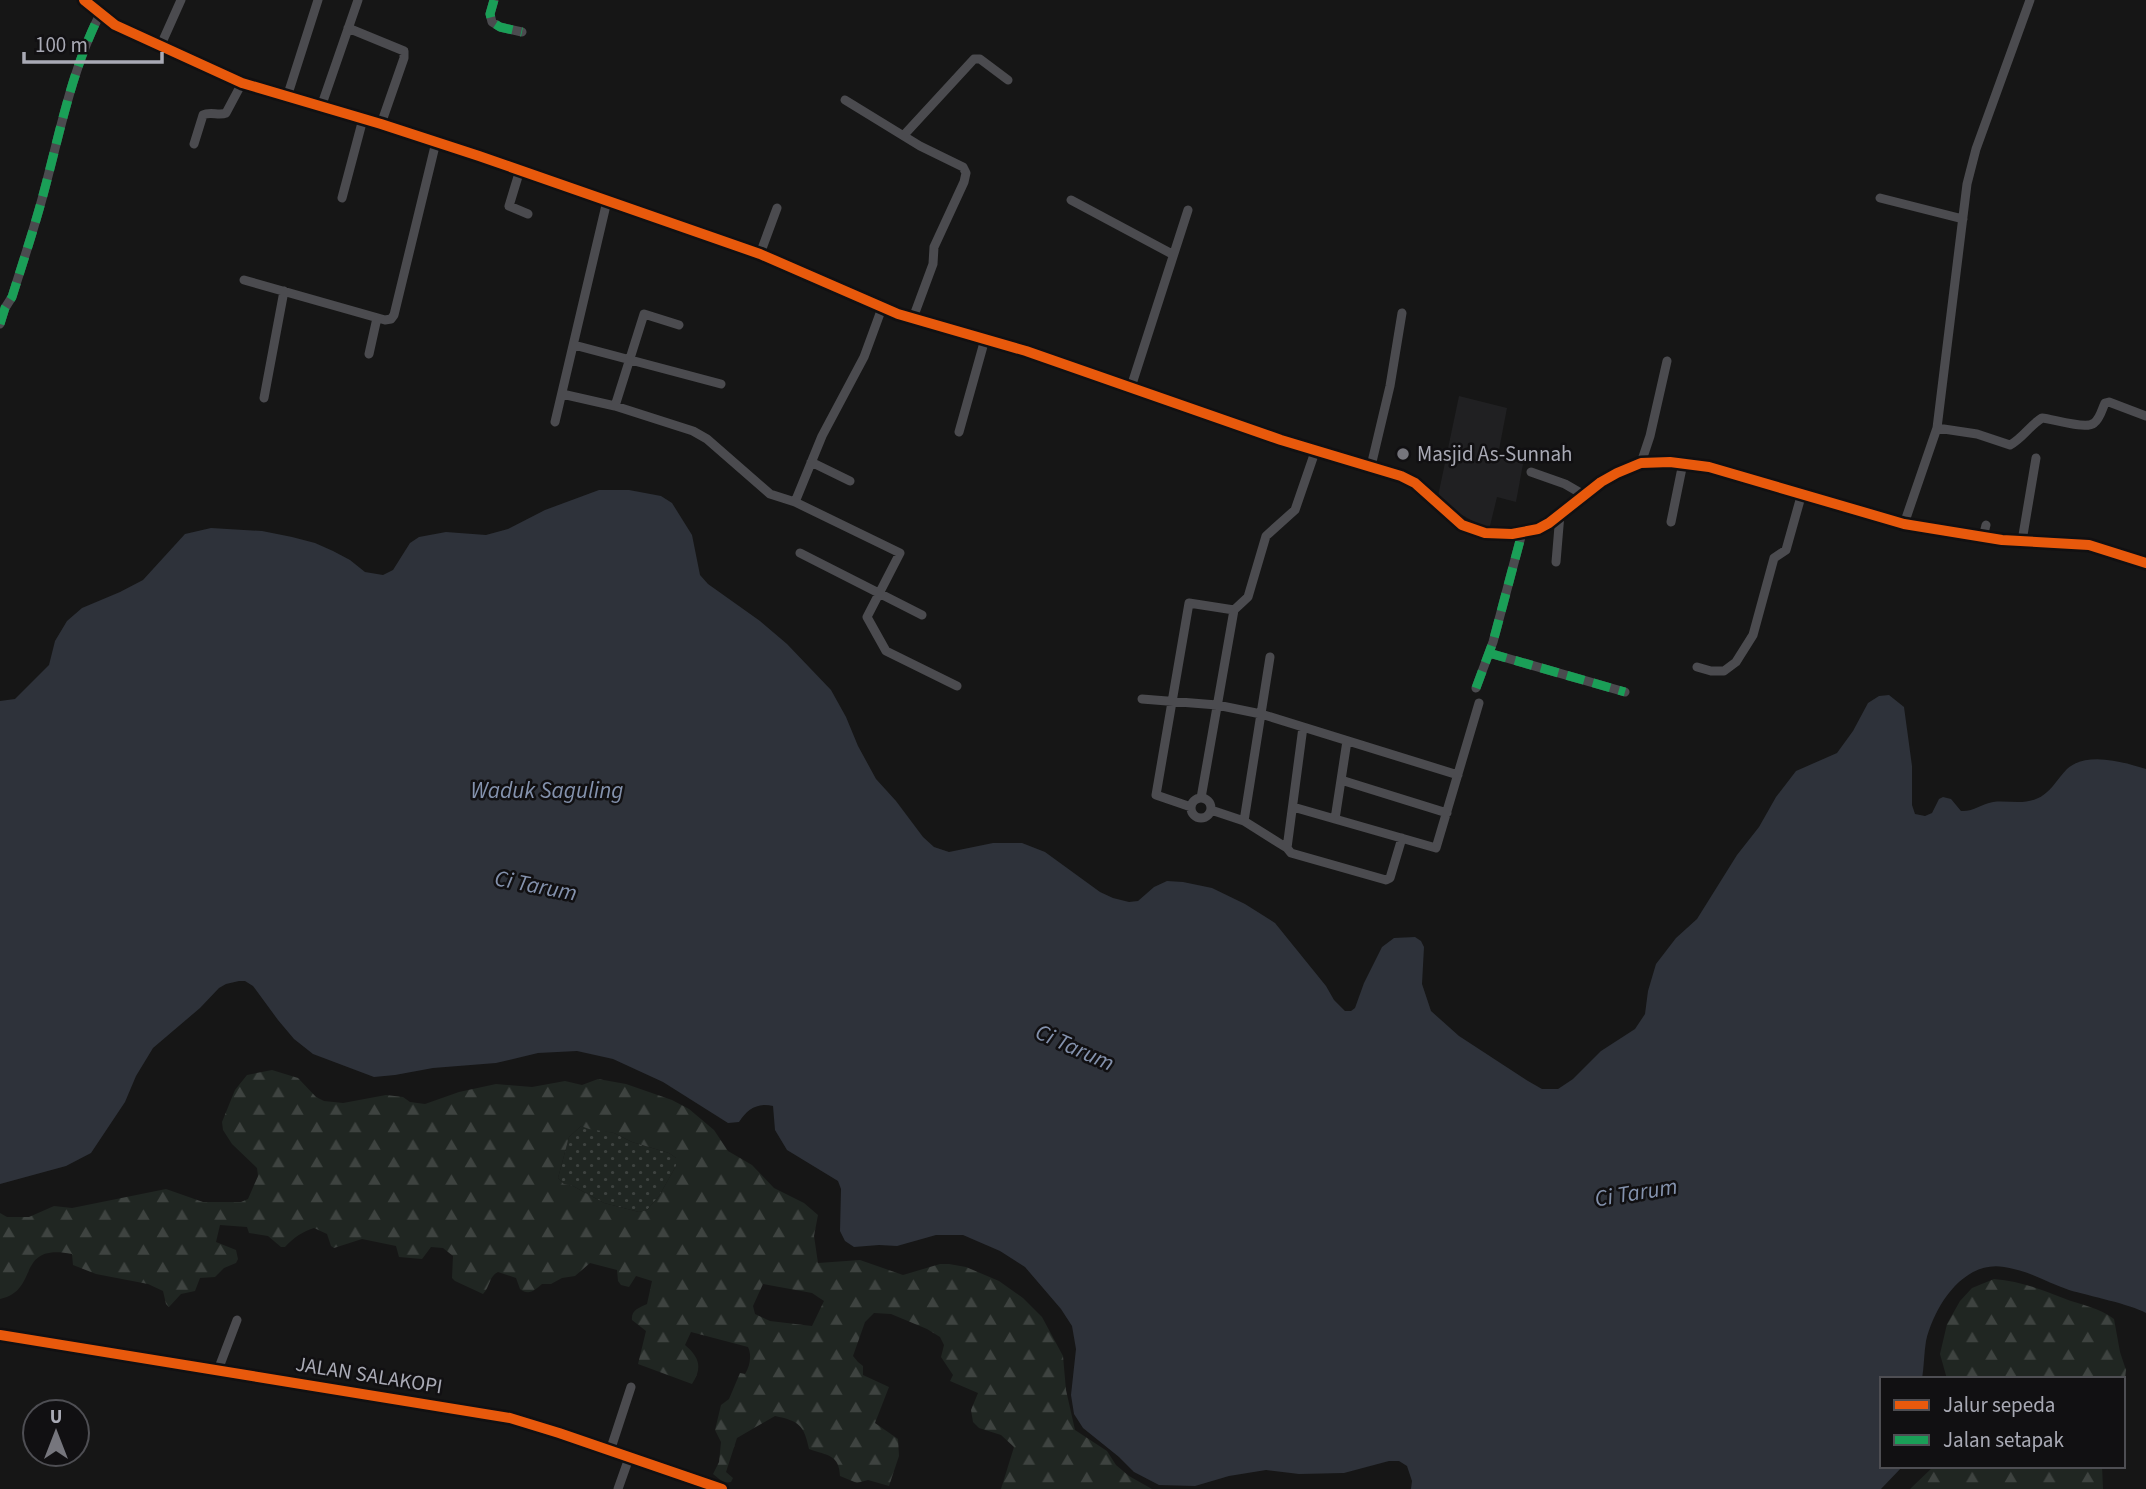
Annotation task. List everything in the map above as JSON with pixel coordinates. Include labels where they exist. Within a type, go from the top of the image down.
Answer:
[{"type":"street","points":[[84,0],[115,25],[242,83],[381,124],[520,170],[760,254],[882,308],[985,339],[1281,440],[1317,449],[1412,481],[1464,527],[1490,534],[1522,533],[1545,526],[1616,473],[1641,463],[1683,463],[1709,467],[1904,524],[1983,537],[2089,545],[2146,563]]},
{"type":"street","points":[[160,47],[181,0]]},
{"type":"street","points":[[287,97],[318,0]]},
{"type":"street","points":[[321,107],[358,0]]},
{"type":"street","points":[[494,0],[490,14],[492,22],[500,27],[522,32]]},
{"type":"street","points":[[1904,524],[1937,428],[1967,184],[1976,149],[2030,0]]},
{"type":"street","points":[[0,324],[12,297],[42,200],[68,102],[90,34],[100,14]]},
{"type":"street","points":[[348,27],[404,52],[381,124]]},
{"type":"street","points":[[904,135],[974,59],[979,58],[1008,80]]},
{"type":"street","points":[[194,144],[203,115],[226,113],[242,83]]},
{"type":"street","points":[[845,100],[920,146],[963,167],[966,173],[934,247],[933,264],[913,318]]},
{"type":"street","points":[[342,198],[363,119]]},
{"type":"street","points":[[244,280],[390,320],[394,315],[436,142]]},
{"type":"street","points":[[520,170],[509,206],[528,214]]},
{"type":"street","points":[[1880,198],[1963,219]]},
{"type":"street","points":[[1071,200],[1172,254]]},
{"type":"street","points":[[555,422],[607,201]]},
{"type":"street","points":[[760,254],[777,208]]},
{"type":"street","points":[[1131,387],[1188,209]]},
{"type":"street","points":[[264,398],[284,291]]},
{"type":"street","points":[[795,502],[822,436],[864,356],[882,308]]},
{"type":"street","points":[[1371,466],[1390,386],[1402,313]]},
{"type":"street","points":[[615,406],[644,314],[680,325]]},
{"type":"street","points":[[369,354],[377,318]]},
{"type":"street","points":[[959,432],[985,339]]},
{"type":"street","points":[[574,345],[721,384]]},
{"type":"street","points":[[1641,463],[1667,361]]},
{"type":"street","points":[[562,394],[666,421],[702,436],[767,492],[795,502],[900,553],[867,617],[886,650],[957,686]]},
{"type":"street","points":[[1937,428],[1977,434],[2010,445],[2042,418],[2092,425],[2105,403],[2109,402],[2146,416]]},
{"type":"street","points":[[1201,798],[1234,610],[1248,597],[1266,536],[1295,510],[1317,449]]},
{"type":"street","points":[[2022,541],[2036,458]]},
{"type":"street","points":[[811,462],[850,481]]},
{"type":"street","points":[[1671,522],[1683,463]]},
{"type":"street","points":[[1531,472],[1565,484],[1584,495]]},
{"type":"street","points":[[1697,667],[1724,671],[1736,662],[1753,635],[1774,558],[1786,550],[1802,493]]},
{"type":"street","points":[[1556,562],[1560,514]]},
{"type":"street","points":[[1983,537],[1986,525]]},
{"type":"street","points":[[1476,688],[1489,653],[1522,533]]},
{"type":"street","points":[[800,553],[922,615]]},
{"type":"street","points":[[1191,807],[1156,795],[1189,603],[1234,610]]},
{"type":"street","points":[[1489,653],[1625,692]]},
{"type":"street","points":[[1244,821],[1270,657]]},
{"type":"street","points":[[1142,699],[1217,705],[1261,714],[1458,775]]},
{"type":"street","points":[[1293,807],[1436,848],[1479,703]]},
{"type":"street","points":[[1287,848],[1303,727]]},
{"type":"street","points":[[1335,820],[1347,741]]},
{"type":"street","points":[[1341,780],[1447,813]]},
{"type":"street","points":[[1201,798],[1208,801],[1211,810],[1207,816],[1197,818],[1191,807],[1194,801],[1201,798]]},
{"type":"street","points":[[1211,810],[1244,821],[1291,853],[1386,880],[1390,878],[1402,838]]},
{"type":"street","points":[[218,1370],[237,1320]]},
{"type":"street","name":"JALAN SALAKOPI","points":[[0,1335],[510,1418],[722,1489]]},
{"type":"street","points":[[610,1451],[631,1387]]},
{"type":"street","points":[[618,1489],[629,1458]]},
{"type":"shaded area","points":[[1459,396],[1507,408],[1498,455],[1523,464],[1516,502],[1497,497],[1489,530],[1437,501]]},
{"type":"green space","points":[[272,1070],[298,1078],[316,1097],[324,1101],[343,1103],[386,1095],[425,1104],[459,1092],[496,1084],[532,1087],[565,1081],[582,1085],[598,1079],[626,1084],[672,1100],[689,1109],[714,1130],[728,1151],[752,1165],[774,1188],[804,1203],[818,1215],[814,1236],[818,1263],[860,1260],[903,1275],[949,1264],[966,1267],[999,1281],[1023,1298],[1042,1317],[1063,1356],[1066,1390],[1075,1430],[1107,1451],[1116,1465],[1129,1476],[1152,1489],[1001,1489],[1014,1447],[1001,1435],[979,1428],[973,1422],[971,1410],[978,1393],[950,1381],[953,1375],[941,1357],[944,1345],[940,1337],[891,1314],[874,1313],[865,1322],[853,1356],[863,1366],[863,1375],[889,1387],[875,1423],[898,1439],[899,1456],[889,1486],[868,1480],[857,1483],[840,1476],[835,1460],[809,1449],[799,1425],[775,1416],[737,1438],[726,1472],[733,1478],[731,1482],[724,1482],[713,1474],[719,1462],[721,1442],[715,1430],[721,1405],[729,1399],[740,1373],[745,1374],[748,1368],[748,1347],[691,1332],[685,1345],[698,1363],[698,1372],[692,1384],[638,1364],[646,1331],[632,1320],[632,1317],[636,1310],[647,1304],[652,1281],[636,1276],[629,1287],[621,1285],[617,1270],[590,1263],[575,1276],[562,1278],[551,1284],[542,1284],[529,1292],[520,1289],[516,1278],[498,1272],[483,1294],[452,1278],[453,1256],[443,1248],[431,1247],[422,1259],[399,1257],[396,1246],[362,1239],[334,1248],[327,1234],[314,1228],[281,1247],[268,1236],[249,1233],[247,1227],[220,1225],[216,1242],[236,1250],[236,1263],[224,1268],[215,1277],[200,1278],[195,1291],[181,1294],[169,1307],[163,1291],[148,1284],[96,1274],[73,1265],[72,1254],[54,1252],[42,1255],[35,1261],[20,1287],[0,1299],[0,1213],[7,1217],[29,1217],[54,1206],[72,1208],[166,1189],[203,1202],[241,1202],[248,1199],[258,1176],[257,1168],[232,1144],[223,1130],[222,1122],[235,1090],[247,1075]],"holes":[[[581,1126],[614,1133],[676,1158],[676,1166],[659,1196],[647,1210],[639,1212],[604,1203],[564,1184],[558,1178],[569,1137]],[[763,1284],[812,1293],[824,1301],[812,1326],[770,1321],[755,1314],[753,1306]]]},
{"type":"green space","points":[[581,1126],[614,1133],[676,1158],[676,1166],[659,1196],[647,1210],[639,1212],[604,1203],[564,1184],[558,1178],[569,1137]]},
{"type":"green space","points":[[1994,1279],[2012,1282],[2108,1315],[2114,1319],[2126,1370],[2125,1379],[2125,1377],[1946,1377],[1940,1354],[1947,1324],[1960,1301],[1972,1288]]},
{"type":"green space","points":[[1932,1468],[2102,1468],[2103,1489],[1910,1489]]},
{"type":"water","name":"Waduk Saguling","points":[[599,490],[629,490],[661,496],[672,503],[692,535],[700,575],[787,644],[831,690],[876,779],[934,847],[949,852],[993,843],[1022,843],[1045,852],[1100,892],[1129,902],[1138,901],[1154,887],[1167,881],[1212,888],[1275,923],[1345,1011],[1355,1008],[1382,947],[1394,938],[1415,937],[1424,947],[1422,984],[1431,1011],[1459,1036],[1542,1089],[1558,1089],[1573,1079],[1601,1051],[1635,1029],[1645,1014],[1656,964],[1676,938],[1697,919],[1776,797],[1796,771],[1837,753],[1868,703],[1879,696],[1889,695],[1904,707],[1915,814],[1925,816],[1932,813],[1939,799],[1943,797],[1951,799],[1961,811],[1993,802],[2031,801],[2045,794],[2067,769],[2085,760],[2105,760],[2146,769],[2146,1313],[2004,1267],[1989,1267],[1963,1278],[1943,1301],[1930,1328],[1922,1377],[1880,1377],[1880,1468],[1901,1468],[1881,1489],[1411,1489],[1412,1481],[1407,1466],[1399,1461],[1389,1461],[1344,1473],[1299,1474],[1266,1470],[1229,1476],[1195,1486],[1159,1485],[1134,1472],[1083,1428],[1074,1414],[1071,1395],[1076,1349],[1072,1326],[1025,1267],[1000,1251],[963,1235],[936,1235],[897,1246],[854,1247],[845,1241],[840,1231],[841,1189],[838,1181],[787,1150],[775,1130],[773,1106],[758,1106],[749,1110],[739,1122],[728,1123],[663,1082],[613,1059],[577,1051],[538,1053],[496,1063],[433,1068],[374,1077],[313,1054],[294,1039],[253,986],[239,981],[219,988],[153,1048],[136,1076],[125,1102],[91,1153],[66,1166],[0,1184],[0,701],[15,699],[49,665],[55,641],[67,621],[82,608],[143,580],[185,534],[211,528],[262,531],[292,537],[333,551],[365,572],[383,575],[393,570],[410,543],[419,537],[446,532],[486,535],[508,529],[545,510]]},
{"type":"marked path","points":[[494,0],[490,14],[492,22],[500,27],[522,32]]},
{"type":"marked path","points":[[0,324],[12,297],[35,224],[73,81],[100,14]]},
{"type":"marked path","points":[[1476,688],[1493,642],[1522,533]]},
{"type":"marked path","points":[[1489,653],[1625,692]]},
{"type":"cycle path","points":[[84,0],[115,25],[242,83],[479,156],[760,254],[898,314],[1026,351],[1281,440],[1401,476],[1415,483],[1462,525],[1485,533],[1512,534],[1538,529],[1617,473],[1641,463],[1670,462],[1709,467],[1904,524],[2002,540],[2089,545],[2146,563]]},
{"type":"cycle path","points":[[0,1335],[510,1418],[722,1489]]},
{"type":"place","name":"Masjid As-Sunnah","points":[[1403,454]]},
{"type":"water label","name":"Ci Tarum","points":[[536,885]]},
{"type":"water label","name":"Ci Tarum","points":[[1075,1047]]},
{"type":"water label","name":"Ci Tarum","points":[[1636,1192]]}]
